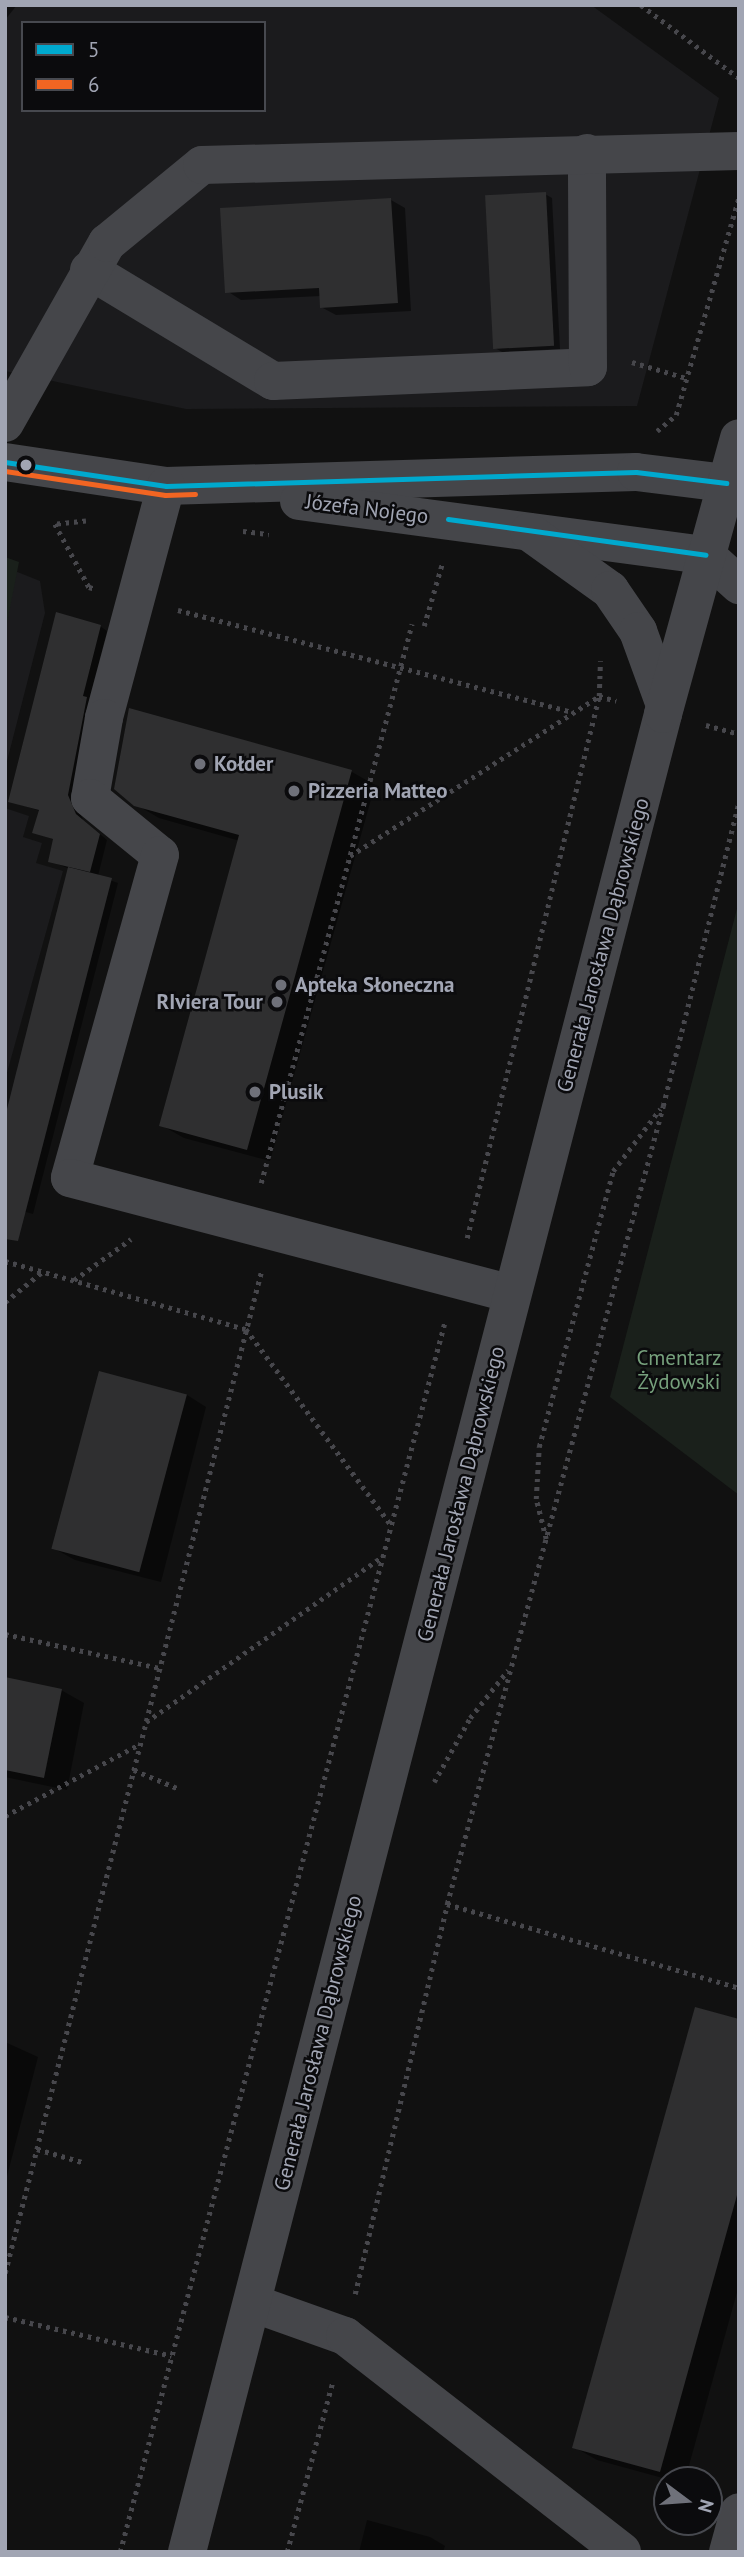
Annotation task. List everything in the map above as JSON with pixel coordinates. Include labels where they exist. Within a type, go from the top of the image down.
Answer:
[{"type":"street","points":[[5,423],[89,270],[107,243],[202,165],[739,151]]},
{"type":"street","points":[[89,270],[273,381],[588,367],[587,153]]},
{"type":"street","name":"Generała Jarosława Dąbrowskiego","points":[[187,2552],[664,710],[706,555],[732,488],[739,438]]},
{"type":"street","name":"Józefa Nojego","points":[[5,462],[706,555]]},
{"type":"street","name":"Józefa Nojego","points":[[181,485],[636,472],[732,488]]},
{"type":"street","points":[[181,485],[104,718],[90,797],[160,855],[69,1178],[512,1294]]},
{"type":"street","points":[[527,530],[610,590],[638,631],[664,710]]},
{"type":"street","points":[[706,555],[739,585]]},
{"type":"street","points":[[251,2303],[345,2336],[622,2552]]},
{"type":"street","points":[[728,2552],[739,2512]]},
{"type":"path","points":[[641,5],[739,78]]},
{"type":"path","points":[[654,433],[676,415],[739,197]]},
{"type":"path","points":[[588,348],[686,377]]},
{"type":"path","points":[[55,524],[89,587],[101,590]]},
{"type":"path","points":[[424,626],[443,560]]},
{"type":"path","points":[[168,607],[573,712]]},
{"type":"path","points":[[5,2273],[246,1329],[261,1228],[350,856],[412,624]]},
{"type":"path","points":[[120,2552],[457,1279],[599,696]]},
{"type":"path","points":[[350,856],[599,696],[664,710],[739,734]]},
{"type":"path","points":[[287,2552],[345,2336],[447,1904],[663,1106],[739,802]]},
{"type":"path","points":[[546,1539],[536,1499],[539,1447],[613,1171],[663,1106]]},
{"type":"path","points":[[74,1280],[178,1206]]},
{"type":"path","points":[[5,1261],[246,1329],[391,1525]]},
{"type":"path","points":[[5,1302],[43,1271]]},
{"type":"path","points":[[146,1722],[384,1556]]},
{"type":"path","points":[[5,1634],[160,1668]]},
{"type":"path","points":[[433,1784],[470,1718],[511,1667]]},
{"type":"path","points":[[5,1816],[141,1744]]},
{"type":"path","points":[[134,1770],[177,1788]]},
{"type":"path","points":[[447,1904],[739,1988]]},
{"type":"path","points":[[37,2149],[82,2162]]},
{"type":"path","points":[[5,2317],[172,2356]]},
{"type":"shaded area","points":[[5,5],[591,5],[719,98],[637,406],[186,409],[5,371]]},
{"type":"shaded area","points":[[5,567],[40,581],[45,613],[5,769]]},
{"type":"shaded area","points":[[5,808],[29,816],[23,837],[42,843],[36,863],[63,871],[5,1080]]},
{"type":"green space","points":[[5,557],[19,562],[5,633]]},
{"type":"green space","name":"Cmentarz Żydowski","points":[[739,901],[739,1495],[610,1397]]},
{"type":"building","points":[[546,192],[554,346],[493,349],[485,195]]},
{"type":"building","points":[[391,198],[398,303],[320,308],[319,288],[225,293],[220,208]]},
{"type":"building","points":[[56,612],[101,625],[83,696],[87,697],[68,795],[76,814],[100,834],[90,872],[48,862],[53,839],[32,833],[39,810],[8,802]]},
{"type":"building","points":[[129,708],[352,770],[247,1150],[159,1126],[239,835],[134,806],[114,789]]},
{"type":"building","points":[[68,867],[112,878],[18,1241],[5,1239],[5,1117]]},
{"type":"building","points":[[99,1371],[187,1395],[139,1572],[51,1549]]},
{"type":"building","points":[[5,1677],[62,1689],[44,1778],[5,1770]]},
{"type":"building","points":[[695,2007],[739,2019],[739,2188],[662,2466],[653,2466],[653,2470],[572,2448]]},
{"type":"transit line","name":"5","points":[[5,462],[166,486],[636,472],[726,483]]},
{"type":"transit line","name":"6","points":[[5,471],[165,495],[195,494]]},
{"type":"transit line","name":"5","points":[[448,519],[706,555]]},
{"type":"place","name":"Kołder","points":[[200,764]]},
{"type":"place","name":"Pizzeria Matteo","points":[[294,791]]},
{"type":"place","name":"Apteka Słoneczna","points":[[281,985]]},
{"type":"place","name":"RIviera Tour","points":[[277,1002]]},
{"type":"place","name":"Plusik","points":[[255,1092]]}]
